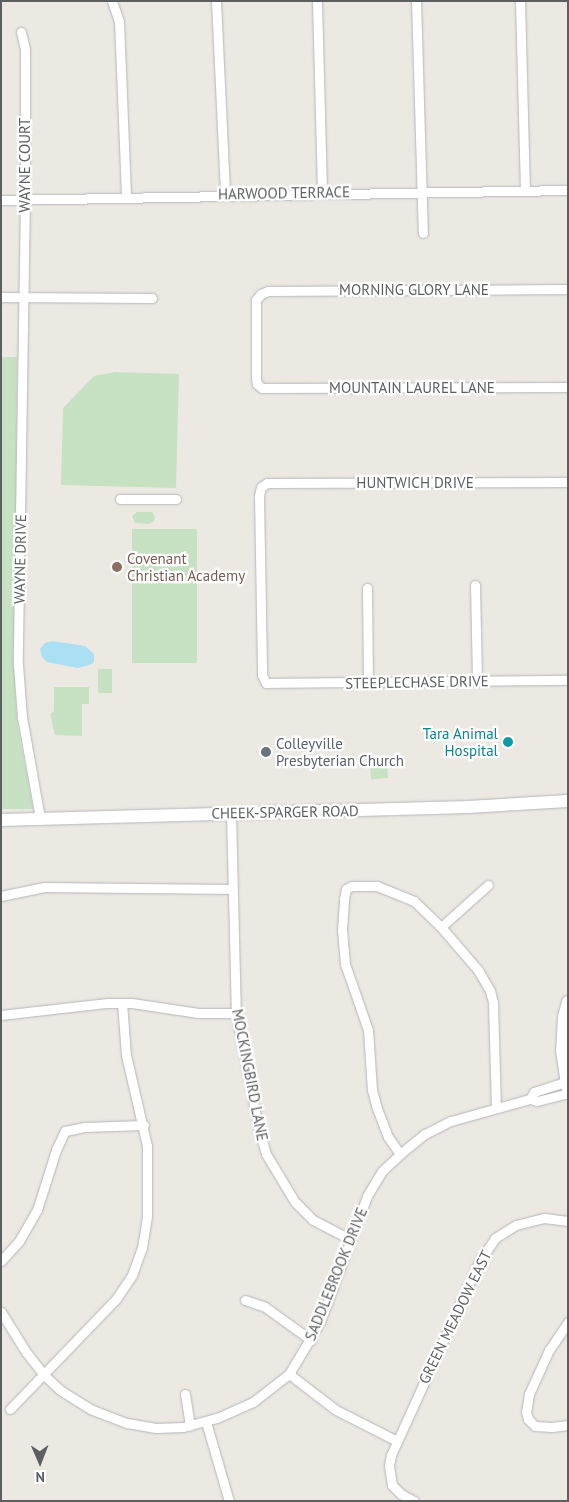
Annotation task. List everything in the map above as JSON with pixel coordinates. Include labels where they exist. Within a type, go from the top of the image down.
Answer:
[{"type":"main road","name":"CHEEK-SPARGER ROAD","points":[[1,820],[458,807],[568,801]]},
{"type":"main road","points":[[567,1086],[562,1036],[568,1002]]},
{"type":"street","points":[[112,1],[119,22],[126,197]]},
{"type":"street","points":[[216,1],[225,194]]},
{"type":"street","points":[[317,1],[322,192]]},
{"type":"street","points":[[416,1],[423,233]]},
{"type":"street","points":[[520,1],[525,191]]},
{"type":"street","name":"WAYNE COURT","points":[[21,32],[25,50],[25,298]]},
{"type":"street","name":"HARWOOD TERRACE","points":[[1,200],[322,192],[568,190]]},
{"type":"street","name":"MORNING GLORY LANE","points":[[257,384],[256,300],[261,294],[268,291],[568,289]]},
{"type":"street","points":[[1,297],[152,298]]},
{"type":"street","name":"WAYNE DRIVE","points":[[25,298],[18,665],[22,717],[40,818]]},
{"type":"street","name":"MOUNTAIN LAUREL LANE","points":[[257,384],[262,388],[568,388]]},
{"type":"street","name":"HUNTWICH DRIVE","points":[[266,683],[262,675],[260,496],[263,485],[267,483],[568,482]]},
{"type":"street","points":[[120,499],[176,499]]},
{"type":"street","points":[[475,585],[477,682]]},
{"type":"street","points":[[367,588],[368,683]]},
{"type":"street","name":"STEEPLECHASE DRIVE","points":[[266,683],[568,680]]},
{"type":"street","name":"MOCKINGBIRD LANE","points":[[231,813],[236,1013],[258,1126],[266,1154],[295,1202],[313,1220],[350,1239]]},
{"type":"street","points":[[400,1154],[388,1137],[376,1105],[372,1090],[368,1030],[345,964],[342,930],[346,889],[352,886],[368,885],[398,893],[414,901],[442,928],[478,970],[490,991],[495,1025],[496,1107]]},
{"type":"street","points":[[442,928],[488,886]]},
{"type":"street","points":[[1,896],[44,887],[232,889]]},
{"type":"street","points":[[1,1016],[107,1003],[122,1003],[198,1013],[236,1013]]},
{"type":"street","points":[[10,1409],[116,1299],[138,1262],[145,1234],[148,1168],[144,1125],[126,1055],[122,1003]]},
{"type":"street","name":"SADDLEBROOK DRIVE","points":[[1,1312],[26,1352],[44,1375],[74,1401],[127,1423],[156,1428],[190,1426],[206,1422],[253,1402],[289,1374],[311,1340],[367,1196],[375,1181],[400,1154],[425,1134],[451,1121],[530,1099],[534,1092],[567,1086]]},
{"type":"street","points":[[1,1261],[18,1241],[38,1210],[56,1150],[65,1132],[84,1127],[144,1125]]},
{"type":"street","name":"GREEN MEADOW EAST","points":[[414,1501],[401,1494],[390,1480],[391,1455],[479,1262],[495,1238],[516,1225],[544,1218],[568,1221]]},
{"type":"street","points":[[245,1300],[264,1307],[311,1340]]},
{"type":"street","points":[[568,1322],[549,1350],[530,1394],[526,1412],[528,1419],[535,1426],[552,1427],[568,1425]]},
{"type":"street","points":[[289,1374],[330,1407],[397,1441]]},
{"type":"street","points":[[185,1394],[190,1426]]},
{"type":"street","points":[[206,1422],[229,1501]]},
{"type":"green space","points":[[1,357],[17,357],[15,693],[17,722],[33,809],[1,809]]},
{"type":"green space","points":[[115,372],[179,374],[176,488],[61,485],[63,408],[94,376]]},
{"type":"green space","points":[[137,512],[152,512],[155,516],[154,521],[149,524],[135,523],[132,516]]},
{"type":"green space","points":[[132,529],[197,529],[197,663],[132,663]]},
{"type":"green space","points":[[98,669],[112,669],[112,693],[98,693]]},
{"type":"green space","points":[[54,687],[89,687],[89,704],[82,704],[82,736],[55,735],[50,714],[54,711]]},
{"type":"green space","points":[[387,764],[388,778],[371,779],[370,765]]},
{"type":"water","points":[[52,641],[85,646],[94,654],[94,661],[92,664],[78,668],[47,662],[42,657],[40,649],[45,643]]},
{"type":"place","name":"Covenant Christian Academy","points":[[117,567]]},
{"type":"place","name":"Tara Animal Hospital","points":[[508,742]]},
{"type":"place","name":"Colleyville Presbyterian Church","points":[[266,752]]}]
